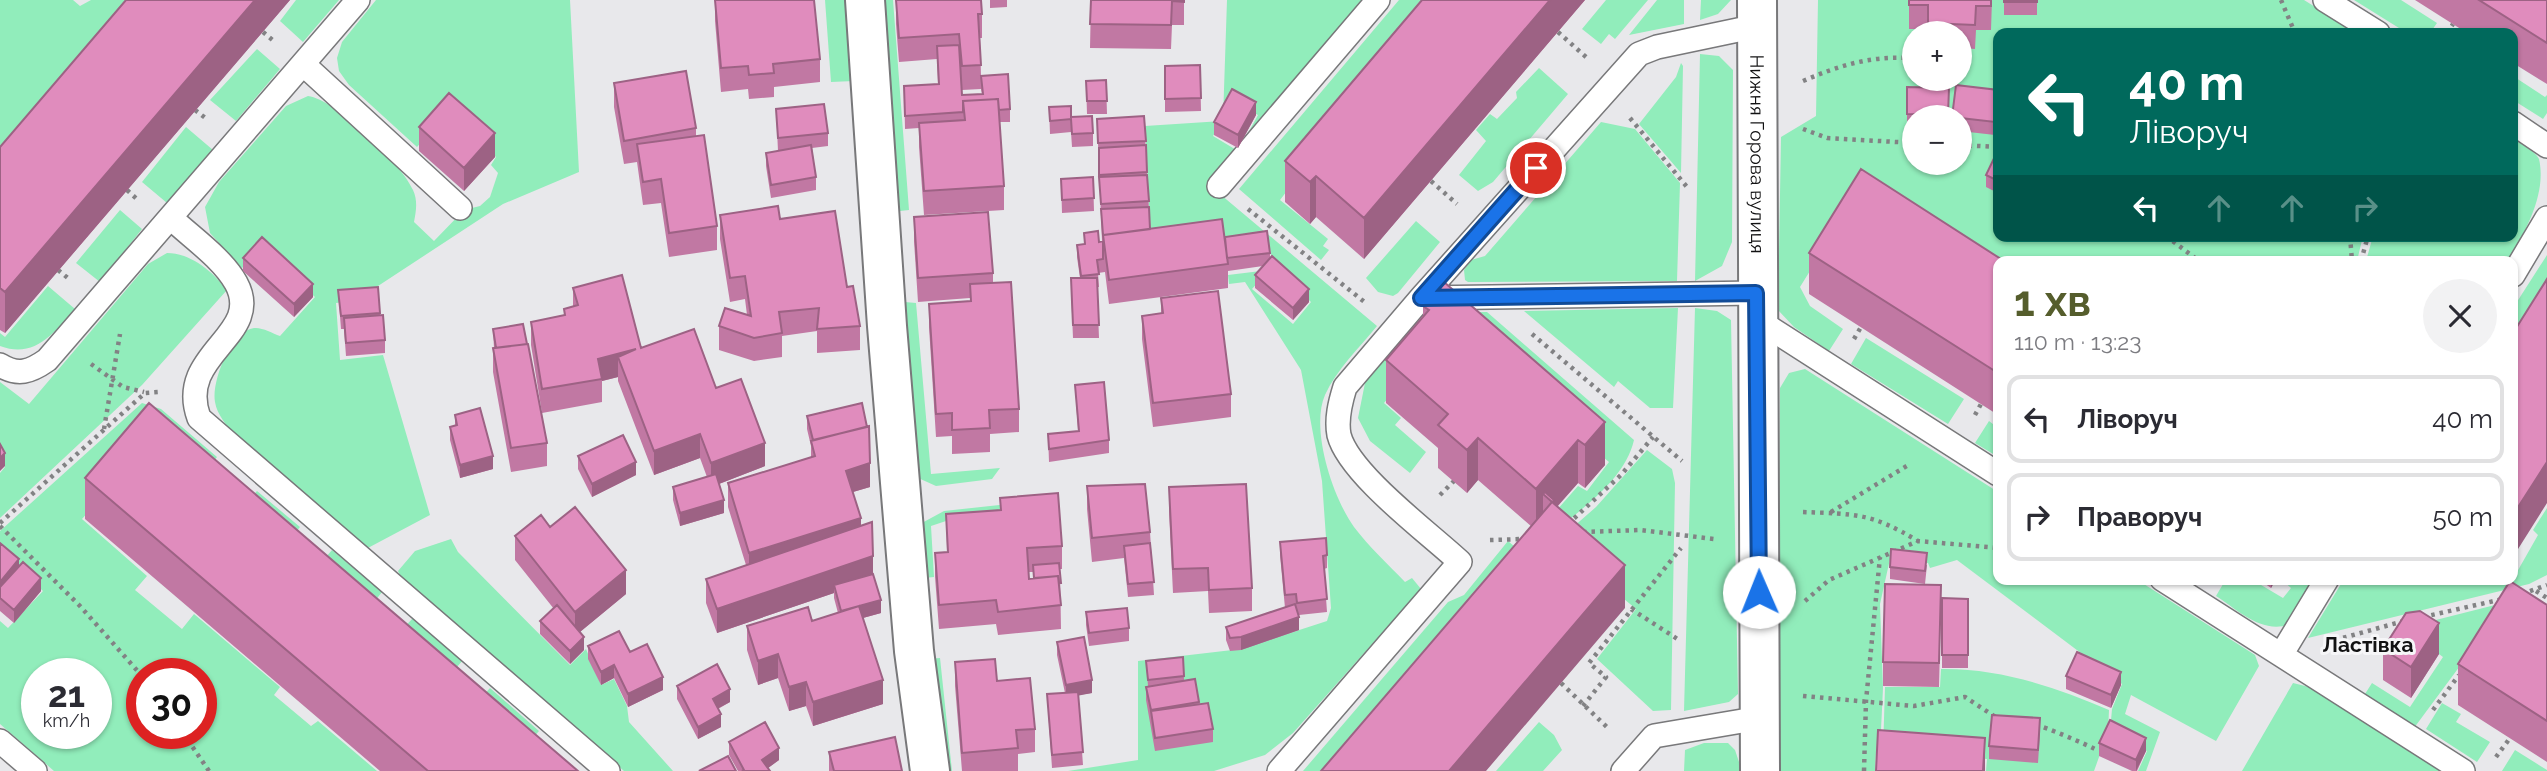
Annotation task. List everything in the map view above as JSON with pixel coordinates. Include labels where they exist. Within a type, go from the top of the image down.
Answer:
[{"type":"street","points":[[865,0],[888,340],[914,651],[930,771]]},
{"type":"street","name":"Нижня Горова вулиця","points":[[1757,13],[1756,306],[1760,771]]},
{"type":"lane","points":[[0,365],[15,373],[25,372],[47,360],[358,0]]},
{"type":"lane","points":[[1219,186],[1378,0]]},
{"type":"lane","points":[[2325,0],[2370,28]]},
{"type":"lane","points":[[1279,771],[1460,562],[1351,462],[1339,433],[1340,404],[1345,387],[1395,327],[1639,54],[1757,13]]},
{"type":"lane","points":[[303,64],[460,208]]},
{"type":"lane","points":[[2518,127],[2547,146]]},
{"type":"lane","points":[[170,218],[228,272],[241,296],[237,323],[204,365],[193,390],[200,418],[209,429],[608,771]]},
{"type":"lane","points":[[2518,267],[2547,218]]},
{"type":"lane","points":[[1421,298],[1488,297],[1756,306],[1993,471]]},
{"type":"lane","points":[[2171,585],[2463,771]]},
{"type":"lane","points":[[2281,655],[2323,585]]},
{"type":"lane","points":[[1630,763],[1654,736],[1760,706]]},
{"type":"lane","points":[[0,741],[35,771]]},
{"type":"path","points":[[2281,0],[2292,28]]},
{"type":"path","points":[[2450,28],[2453,24]]},
{"type":"path","points":[[263,32],[275,42]]},
{"type":"path","points":[[1757,110],[1802,81],[1836,66],[1863,60],[1902,58]]},
{"type":"path","points":[[1606,89],[1687,187]]},
{"type":"path","points":[[195,110],[208,120]]},
{"type":"path","points":[[1757,110],[1827,138],[1902,142]]},
{"type":"path","points":[[1972,146],[1993,148]]},
{"type":"path","points":[[1219,186],[1395,327]]},
{"type":"path","points":[[127,190],[139,201]]},
{"type":"path","points":[[2174,242],[2192,256]]},
{"type":"path","points":[[104,430],[114,380],[129,265]]},
{"type":"path","points":[[58,270],[72,282]]},
{"type":"path","points":[[1488,297],[1682,461]]},
{"type":"path","points":[[59,347],[123,387],[145,393],[193,390]]},
{"type":"path","points":[[126,658],[80,606],[0,525],[145,393]]},
{"type":"path","points":[[1559,532],[1593,504],[1653,437]]},
{"type":"path","points":[[1830,513],[1947,441]]},
{"type":"path","points":[[1440,495],[1454,481]]},
{"type":"path","points":[[1758,505],[1830,513],[1856,513],[1890,524],[1918,541],[1993,548]]},
{"type":"path","points":[[1573,533],[1640,530],[1758,546]]},
{"type":"path","points":[[1801,603],[1829,580],[1918,541]]},
{"type":"path","points":[[1583,705],[1606,677],[1589,663],[1681,548]]},
{"type":"path","points":[[1864,771],[1866,701],[1881,556]]},
{"type":"path","points":[[2518,595],[2536,591],[2547,584]]},
{"type":"path","points":[[2536,591],[2547,598]]},
{"type":"path","points":[[2281,655],[2402,621],[2510,597]]},
{"type":"path","points":[[1631,609],[1679,640]]},
{"type":"path","points":[[2412,739],[2461,673]]},
{"type":"path","points":[[1561,683],[1583,705],[1630,763]]},
{"type":"path","points":[[1760,706],[1866,701],[1913,705],[1965,697],[2001,721]]},
{"type":"path","points":[[2024,725],[2043,725],[2073,742],[2097,750]]},
{"type":"path","points":[[194,749],[209,771]]},
{"type":"green space","points":[[0,0],[73,0],[80,6],[91,0],[156,0],[0,183]]},
{"type":"green space","points":[[296,0],[339,0],[303,42],[280,21]]},
{"type":"green space","points":[[376,0],[570,0],[579,172],[503,204],[378,286],[379,298],[336,303],[340,360],[383,355],[430,515],[366,549],[234,436],[218,411],[215,402],[216,382],[230,347],[246,331],[254,328],[280,336],[315,297],[262,249],[242,268],[210,233],[205,207],[219,182],[286,106],[308,96],[334,108],[350,120],[396,165],[415,194],[414,222],[434,241],[464,210],[480,206],[490,197],[498,173],[491,165],[496,157],[448,112],[417,147],[349,85],[339,71],[337,58],[342,42]]},
{"type":"green space","points":[[825,0],[847,0],[854,81],[831,82]]},
{"type":"green space","points":[[876,0],[893,0],[909,210],[891,212]]},
{"type":"green space","points":[[1227,0],[1366,0],[1249,141],[1208,184],[1377,326],[1342,368],[1325,395],[1321,409],[1322,444],[1338,499],[1354,527],[1405,582],[1412,578],[1421,589],[1293,733],[1265,755],[1214,771],[1068,771],[1138,760],[1138,661],[1241,649],[1327,621],[1331,608],[1322,481],[1301,370],[1245,282],[1229,284],[1228,275],[1269,270],[1252,289],[1293,324],[1311,302],[1274,268],[1269,244],[1151,251],[1145,126],[1222,121],[1213,136],[1238,151],[1258,115],[1233,101],[1223,119]]},
{"type":"green space","points":[[1399,0],[1433,0],[1280,200],[1328,239],[1323,246],[1329,250],[1321,260],[1239,189]]},
{"type":"green space","points":[[1606,0],[1648,0],[1615,39],[1609,34],[1601,44],[1582,29]]},
{"type":"green space","points":[[1657,0],[1684,0],[1684,24],[1629,35]]},
{"type":"green space","points":[[1701,0],[1731,0],[1718,14],[1700,20]]},
{"type":"green space","points":[[1818,0],[2304,0],[2349,28],[1993,28],[1993,242],[2362,242],[2358,256],[1993,256],[1993,259],[1854,200],[1800,287],[1810,306],[1843,329],[1829,351],[1794,327],[1778,310],[1781,137],[1816,116]]},
{"type":"green space","points":[[2354,0],[2401,0],[2437,23],[2434,28],[2399,28]]},
{"type":"green space","points":[[257,49],[280,69],[236,121],[210,100]]},
{"type":"green space","points":[[1700,54],[1719,56],[1733,70],[1732,242],[1722,266],[1695,281]]},
{"type":"green space","points":[[1681,63],[1681,173],[1639,124],[1676,77]]},
{"type":"green space","points":[[1539,68],[1568,94],[1493,182],[1478,191],[1459,175],[1486,141],[1476,130],[1490,114],[1497,119],[1517,98],[1516,92]]},
{"type":"green space","points":[[2518,79],[2545,97],[2547,95],[2547,113],[2543,119],[2518,103]]},
{"type":"green space","points":[[1601,122],[1635,129],[1680,183],[1677,281],[1465,280],[1464,270],[1471,260],[1485,256]]},
{"type":"green space","points":[[186,127],[213,150],[167,203],[142,182]]},
{"type":"green space","points":[[2518,142],[2539,159],[2541,172],[2537,199],[2533,212],[2521,238],[2511,256],[2367,256],[2371,242],[2518,242]]},
{"type":"green space","points":[[120,210],[142,229],[100,282],[76,263]]},
{"type":"green space","points":[[1416,221],[1440,242],[1398,293],[1393,296],[1378,292],[1366,278]]},
{"type":"green space","points":[[167,253],[193,260],[227,290],[142,385],[0,518],[0,473],[5,467],[0,455],[0,382],[29,404],[148,264]]},
{"type":"green space","points":[[2547,255],[2547,300],[2530,338],[2518,331],[2518,300]]},
{"type":"green space","points":[[48,286],[75,309],[51,335],[34,346],[12,349],[0,346],[0,333],[5,337]]},
{"type":"green space","points":[[905,302],[916,303],[931,474],[1000,468],[992,479],[936,486],[916,477]]},
{"type":"green space","points":[[1678,308],[1673,408],[1650,408],[1618,381],[1614,387],[1524,311]]},
{"type":"green space","points":[[1695,308],[1717,311],[1731,320],[1738,694],[1729,702],[1684,711]]},
{"type":"green space","points":[[1487,312],[1634,440],[1613,480],[1554,532],[1542,527],[1578,486],[1587,491],[1609,462],[1567,427],[1426,354],[1384,403],[1401,418],[1395,425],[1426,452],[1410,473],[1370,441],[1358,418],[1365,383],[1416,323],[1435,313]]},
{"type":"green space","points":[[1866,338],[1964,399],[1948,424],[1851,364]]},
{"type":"green space","points":[[1805,369],[1993,489],[1993,585],[2145,585],[2255,655],[2259,666],[2216,741],[2131,695],[2125,714],[2160,732],[2146,771],[2138,771],[2147,751],[2110,732],[2112,709],[2122,684],[1957,560],[1930,568],[1928,563],[1890,559],[1880,604],[1883,688],[1880,751],[1876,752],[1875,771],[1778,771],[1780,388],[1789,373]]},
{"type":"green space","points":[[142,403],[161,409],[217,457],[204,474],[158,434],[82,519],[147,576],[135,590],[182,629],[194,614],[280,687],[274,695],[311,726],[318,721],[377,771],[54,771],[29,749],[112,749],[112,658],[21,658],[21,742],[0,724],[0,621],[8,628],[43,591],[0,552],[0,531]]},
{"type":"green space","points":[[1989,421],[1993,424],[1993,454],[1975,443]]},
{"type":"green space","points":[[1647,450],[1672,469],[1675,483],[1671,710],[1653,711],[1597,659],[1636,609],[1556,542],[1596,507]]},
{"type":"green space","points":[[257,491],[300,527],[284,546],[240,509]]},
{"type":"green space","points":[[1054,499],[1056,511],[949,520],[931,526],[934,577],[924,578],[920,524],[944,511]]},
{"type":"green space","points":[[2547,508],[2547,575],[2529,584],[2308,638],[2340,585],[2518,585],[2518,570],[2538,535],[2533,530]]},
{"type":"green space","points":[[451,539],[458,552],[570,665],[586,649],[601,685],[614,679],[627,706],[629,722],[673,771],[624,771],[402,580],[398,571],[415,551]]},
{"type":"green space","points":[[1508,541],[1530,560],[1349,771],[1303,771],[1448,602],[1464,595]]},
{"type":"green space","points":[[332,550],[382,592],[363,616],[314,571]]},
{"type":"green space","points":[[2222,585],[2261,585],[2283,598],[2291,588],[2288,585],[2312,585],[2288,625],[2278,627],[2250,619],[2216,596]]},
{"type":"green space","points":[[2495,605],[2494,620],[2414,728],[2365,694],[2372,683],[2410,707],[2443,657],[2420,640],[2420,624]]},
{"type":"green space","points":[[413,618],[463,660],[445,681],[395,637]]},
{"type":"green space","points":[[940,658],[952,771],[946,771],[928,659]]},
{"type":"green space","points":[[1941,669],[1984,672],[2027,680],[2109,710],[2108,732],[2094,771],[1986,771],[1987,759],[1883,751],[1885,687],[1940,687]]},
{"type":"green space","points":[[2293,683],[2309,687],[2441,771],[2242,771]]},
{"type":"green space","points":[[490,688],[539,731],[518,755],[469,711]]},
{"type":"green space","points":[[2442,703],[2461,714],[2456,722],[2490,742],[2477,762],[2426,729]]},
{"type":"green space","points":[[1539,722],[1554,735],[1562,750],[1543,771],[1496,771]]},
{"type":"green space","points":[[1704,743],[1728,743],[1735,750],[1742,771],[1684,771],[1685,750]]},
{"type":"green space","points":[[2515,750],[2547,770],[2547,771],[2502,771]]},
{"type":"building","points":[[126,0],[255,0],[5,292],[0,288],[0,147]]},
{"type":"building","points":[[715,0],[814,0],[820,59],[773,64],[774,73],[749,75],[748,66],[721,68]]},
{"type":"building","points":[[896,0],[981,0],[982,14],[978,14],[981,65],[962,66],[959,34],[899,38]]},
{"type":"building","points":[[1091,0],[1184,0],[1184,2],[1172,1],[1171,25],[1090,24]]},
{"type":"building","points":[[1422,0],[1550,0],[1364,218],[1316,176],[1310,182],[1285,161]]},
{"type":"building","points":[[1909,0],[1991,0],[1991,6],[1976,6],[1975,25],[1972,25],[1972,21],[1928,21],[1928,5],[1909,5]]},
{"type":"building","points":[[2037,0],[2037,2],[2004,2]]},
{"type":"building","points":[[2479,0],[2547,0],[2547,43]]},
{"type":"building","points":[[959,45],[962,95],[983,94],[981,76],[1008,74],[1010,109],[999,110],[998,99],[963,101],[963,112],[905,116],[904,86],[939,84],[937,46]]},
{"type":"building","points":[[1200,65],[1201,98],[1165,99],[1165,66]]},
{"type":"building","points":[[686,71],[696,128],[624,141],[614,83]]},
{"type":"building","points":[[1106,80],[1107,101],[1087,101],[1086,81]]},
{"type":"building","points":[[1972,87],[1993,89],[1993,122],[1972,119],[1972,105],[1954,105],[1955,91],[1972,91]]},
{"type":"building","points":[[1232,89],[1256,102],[1238,135],[1214,122]]},
{"type":"building","points":[[1907,91],[1949,91],[1948,105],[1907,105]]},
{"type":"building","points":[[449,93],[495,133],[464,168],[419,127]]},
{"type":"building","points":[[998,99],[1004,186],[924,191],[919,123],[965,120],[963,101]]},
{"type":"building","points":[[824,104],[828,133],[778,138],[776,109]]},
{"type":"building","points":[[1071,106],[1071,117],[1092,116],[1093,133],[1072,134],[1071,119],[1050,121],[1049,107]]},
{"type":"building","points":[[1144,116],[1146,141],[1098,143],[1097,119]]},
{"type":"building","points":[[704,135],[717,226],[669,233],[661,179],[643,182],[637,144]]},
{"type":"building","points":[[811,145],[816,177],[771,185],[766,153]]},
{"type":"building","points":[[1146,145],[1147,172],[1099,175],[1099,148]]},
{"type":"building","points":[[1993,160],[1993,178],[1986,175]]},
{"type":"building","points":[[1861,169],[1996,256],[1993,256],[1993,370],[1809,253]]},
{"type":"building","points":[[1147,175],[1149,201],[1101,204],[1099,177]]},
{"type":"building","points":[[1093,177],[1094,198],[1062,200],[1061,179]]},
{"type":"building","points":[[778,206],[780,219],[835,211],[847,287],[853,286],[860,326],[817,329],[819,308],[779,312],[782,333],[754,338],[719,326],[725,308],[751,316],[745,276],[730,278],[720,215]]},
{"type":"building","points":[[1149,207],[1150,229],[1103,235],[1101,209]]},
{"type":"building","points":[[988,212],[993,273],[918,278],[914,217]]},
{"type":"building","points":[[1222,219],[1228,264],[1109,280],[1103,235]]},
{"type":"building","points":[[1098,231],[1099,242],[1103,241],[1103,259],[1097,260],[1099,274],[1081,276],[1077,245],[1085,244],[1084,233]]},
{"type":"building","points":[[1267,231],[1270,253],[1227,258],[1225,237]]},
{"type":"building","points":[[262,237],[313,284],[294,304],[243,258]]},
{"type":"building","points":[[1272,256],[1309,289],[1293,308],[1255,275]]},
{"type":"building","points":[[622,275],[641,348],[694,329],[716,388],[741,379],[765,443],[711,463],[700,434],[654,451],[618,357],[636,349],[598,359],[602,379],[542,389],[531,322],[565,315],[564,309],[578,305],[573,288]]},
{"type":"building","points":[[1071,278],[1097,278],[1099,325],[1073,325]]},
{"type":"building","points":[[2547,279],[2547,462],[2518,507],[2518,325]]},
{"type":"building","points":[[1011,282],[1019,409],[989,410],[990,428],[952,430],[952,413],[936,414],[929,304],[971,301],[970,284]]},
{"type":"building","points":[[1444,282],[1605,422],[1585,445],[1578,440],[1536,489],[1478,438],[1467,450],[1438,425],[1448,414],[1386,360],[1429,310],[1423,306]]},
{"type":"building","points":[[378,287],[380,313],[341,316],[338,290]]},
{"type":"building","points":[[1218,291],[1231,394],[1153,403],[1142,316],[1163,313],[1161,298]]},
{"type":"building","points":[[383,315],[385,340],[346,343],[344,318]]},
{"type":"building","points":[[523,324],[527,344],[496,348],[493,329]]},
{"type":"building","points":[[528,344],[547,443],[511,448],[493,348]]},
{"type":"building","points":[[1104,382],[1109,440],[1049,449],[1048,434],[1079,431],[1075,385]]},
{"type":"building","points":[[149,403],[578,771],[428,771],[85,478]]},
{"type":"building","points":[[862,403],[867,427],[813,440],[807,416]]},
{"type":"building","points":[[480,408],[493,456],[460,465],[450,427],[457,425],[455,415]]},
{"type":"building","points":[[869,426],[870,463],[846,471],[861,518],[749,553],[728,483],[815,456],[811,441]]},
{"type":"building","points":[[623,435],[636,462],[592,484],[578,456]]},
{"type":"building","points":[[0,444],[5,453],[0,458]]},
{"type":"building","points":[[716,474],[724,500],[680,513],[673,487]]},
{"type":"building","points":[[1145,484],[1150,532],[1092,538],[1087,486]]},
{"type":"building","points":[[1246,484],[1252,588],[1209,590],[1208,568],[1173,569],[1169,487]]},
{"type":"building","points":[[1545,492],[1554,500],[1552,502],[1543,494]]},
{"type":"building","points":[[1058,493],[1062,546],[1027,548],[1029,579],[1058,576],[1061,605],[998,612],[996,600],[939,605],[935,553],[948,552],[946,514],[1001,510],[1000,498]]},
{"type":"building","points":[[1552,502],[1625,565],[1449,771],[1321,771]]},
{"type":"building","points":[[575,507],[626,570],[575,612],[515,536],[541,515],[550,527]]},
{"type":"building","points":[[872,522],[873,556],[717,609],[706,579]]},
{"type":"building","points":[[1326,538],[1327,555],[1323,556],[1327,599],[1297,603],[1296,594],[1285,595],[1280,542]]},
{"type":"building","points":[[0,543],[19,559],[0,582]]},
{"type":"building","points":[[1150,543],[1154,582],[1128,584],[1124,546]]},
{"type":"building","points":[[1891,549],[1927,553],[1925,571],[1890,567]]},
{"type":"building","points":[[23,562],[41,578],[14,610],[0,598],[0,587]]},
{"type":"building","points":[[1059,563],[1061,583],[1058,576],[1034,578],[1033,565]]},
{"type":"building","points":[[873,574],[881,600],[841,611],[834,585]]},
{"type":"building","points":[[1885,584],[1941,585],[1939,663],[1883,662]]},
{"type":"building","points":[[2507,585],[2516,585],[2547,605],[2547,721],[2458,664]]},
{"type":"building","points":[[1942,598],[1968,599],[1968,655],[1942,655]]},
{"type":"building","points":[[1295,604],[1299,617],[1241,637],[1230,638],[1226,627]]},
{"type":"building","points":[[557,605],[584,637],[570,651],[540,621]]},
{"type":"building","points":[[859,606],[883,680],[813,702],[806,682],[789,687],[778,654],[758,661],[747,626],[808,607],[812,621]]},
{"type":"building","points":[[1127,608],[1129,628],[1089,633],[1086,612]]},
{"type":"building","points":[[2420,611],[2439,623],[2411,667],[2383,649],[2406,613]]},
{"type":"building","points":[[619,631],[630,652],[647,644],[663,677],[628,694],[614,665],[601,672],[588,646]]},
{"type":"building","points":[[1084,637],[1092,680],[1066,685],[1057,642]]},
{"type":"building","points":[[2077,652],[2121,672],[2111,695],[2066,676]]},
{"type":"building","points":[[1183,657],[1184,676],[1148,680],[1146,661]]},
{"type":"building","points":[[995,659],[997,681],[1030,678],[1035,729],[1016,730],[1018,748],[962,753],[955,662]]},
{"type":"building","points":[[717,664],[730,689],[713,699],[721,714],[698,727],[677,686]]},
{"type":"building","points":[[1195,679],[1199,702],[1151,710],[1146,687]]},
{"type":"building","points":[[1078,692],[1083,752],[1052,755],[1047,694]]},
{"type":"building","points":[[1208,703],[1213,729],[1155,738],[1151,711]]},
{"type":"building","points":[[1992,715],[2040,718],[2038,750],[1989,746]]},
{"type":"building","points":[[2110,720],[2146,738],[2136,760],[2099,743]]},
{"type":"building","points":[[765,722],[779,748],[762,760],[770,771],[742,771],[744,770],[729,742]]},
{"type":"building","points":[[1878,730],[1985,738],[1983,771],[1876,771]]},
{"type":"building","points":[[895,737],[902,771],[834,771],[829,752]]},
{"type":"building","points":[[728,756],[736,771],[699,771]]},
{"type":"district","name":"Ластівка","points":[[2368,644]]},
{"type":"route","points":[[1536,168],[1421,298],[1756,293],[1759,592]]}]
